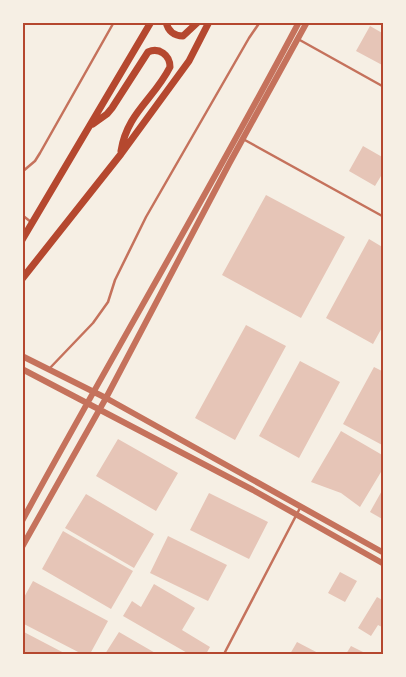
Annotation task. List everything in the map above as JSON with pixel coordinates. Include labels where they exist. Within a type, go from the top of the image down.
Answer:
[{"type":"main road","points":[[23,240],[151,22]]},
{"type":"main road","points":[[166,22],[169,30],[174,34],[183,36],[198,22]]},
{"type":"main road","points":[[22,279],[121,154],[189,61],[209,22]]},
{"type":"main road","points":[[89,128],[112,108],[148,52],[159,50],[165,55],[170,63],[170,67],[130,123],[123,139],[121,154]]},
{"type":"street","points":[[295,37],[299,22]]},
{"type":"street","points":[[22,521],[92,392],[240,137],[295,37],[306,22]]},
{"type":"street","points":[[22,547],[106,398],[240,137]]},
{"type":"street","points":[[22,356],[106,398],[384,553]]},
{"type":"street","points":[[22,369],[100,408],[384,564]]},
{"type":"lane","points":[[22,172],[40,153],[114,22]]},
{"type":"lane","points":[[48,370],[93,323],[108,302],[115,280],[146,217],[260,22]]},
{"type":"lane","points":[[295,37],[384,86]]},
{"type":"lane","points":[[240,137],[384,217]]},
{"type":"lane","points":[[22,215],[33,224]]},
{"type":"lane","points":[[224,654],[301,506]]},
{"type":"building","points":[[370,26],[384,34],[384,66],[356,51]]},
{"type":"building","points":[[363,146],[384,158],[384,171],[375,186],[349,171]]},
{"type":"building","points":[[266,195],[345,237],[301,318],[222,275]]},
{"type":"building","points":[[369,239],[384,248],[384,324],[373,344],[326,318]]},
{"type":"building","points":[[246,325],[286,346],[235,440],[195,418]]},
{"type":"building","points":[[300,361],[340,382],[299,458],[259,436]]},
{"type":"building","points":[[374,367],[384,372],[384,446],[343,424]]},
{"type":"building","points":[[341,431],[384,456],[384,467],[360,507],[341,493],[311,482]]},
{"type":"building","points":[[118,439],[178,473],[156,511],[96,476]]},
{"type":"building","points":[[384,487],[384,520],[370,512]]},
{"type":"building","points":[[209,493],[268,522],[249,559],[190,530]]},
{"type":"building","points":[[86,494],[154,534],[134,568],[65,528]]},
{"type":"building","points":[[63,531],[133,571],[111,609],[42,569]]},
{"type":"building","points":[[168,536],[227,565],[208,601],[150,573]]},
{"type":"building","points":[[340,572],[357,581],[345,602],[328,593]]},
{"type":"building","points":[[33,581],[108,621],[90,654],[82,654],[22,623],[22,601]]},
{"type":"building","points":[[154,584],[195,608],[182,630],[210,647],[206,654],[189,654],[123,616],[132,601],[141,607]]},
{"type":"building","points":[[377,597],[384,601],[384,628],[378,625],[371,636],[358,628]]},
{"type":"building","points":[[22,631],[66,654],[22,654]]},
{"type":"building","points":[[119,632],[157,654],[105,654]]},
{"type":"building","points":[[297,642],[320,654],[290,654]]},
{"type":"building","points":[[351,646],[367,654],[346,654]]}]
